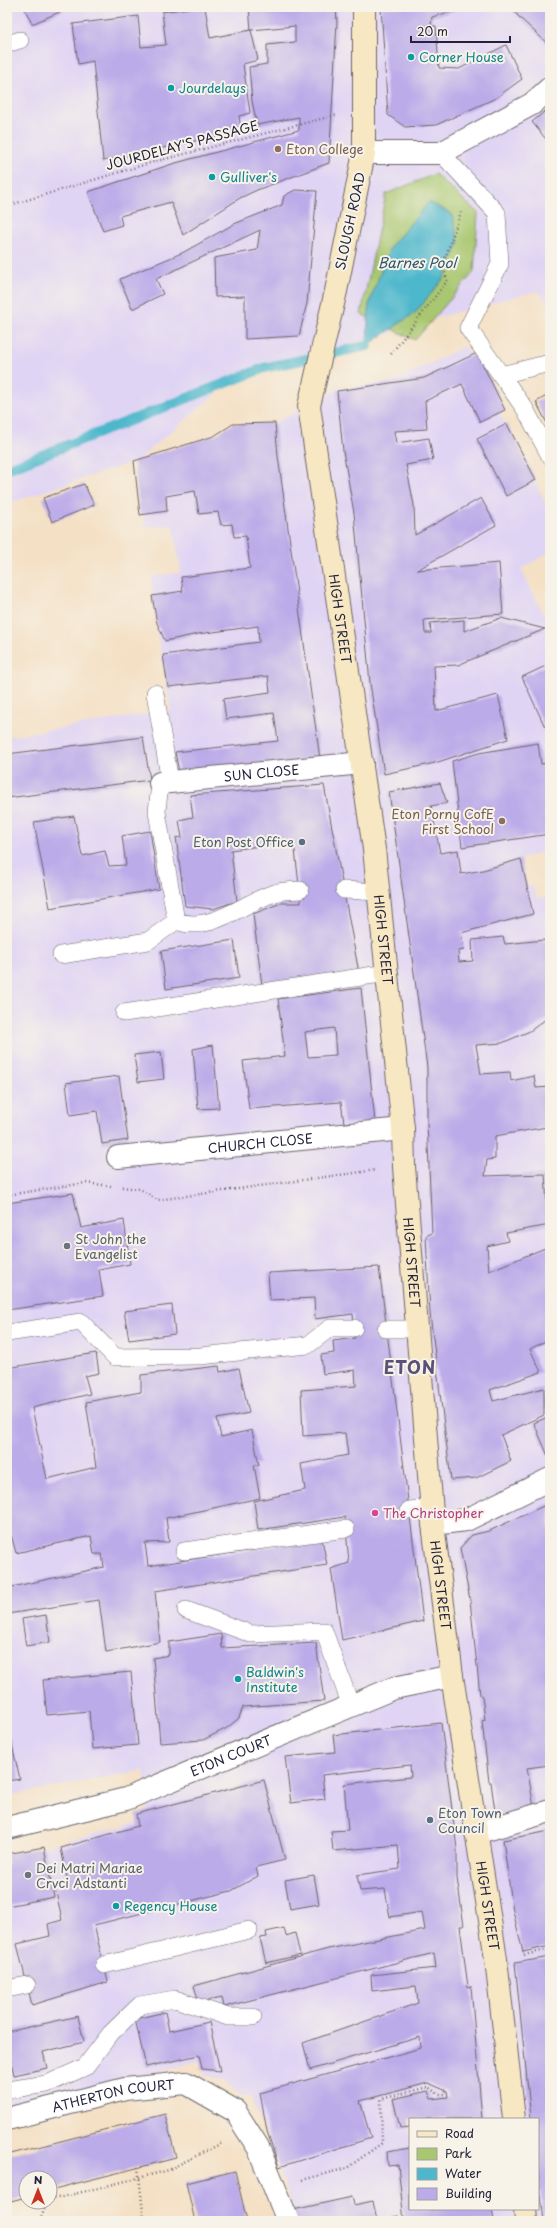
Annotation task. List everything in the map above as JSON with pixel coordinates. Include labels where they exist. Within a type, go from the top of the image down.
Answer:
[{"type":"main road","name":"SLOUGH ROAD","points":[[309,406],[336,291],[364,153],[364,7]]},
{"type":"main road","name":"HIGH STREET","points":[[309,406],[362,762],[379,892],[403,1129],[404,1167],[432,1516],[452,1676],[496,1959],[514,2118]]},
{"type":"main road","points":[[525,2210],[526,2221]]},
{"type":"street","points":[[364,153],[441,153],[532,104],[550,88]]},
{"type":"street","name":"SUN CLOSE","points":[[165,783],[362,762]]},
{"type":"street","name":"CHURCH CLOSE","points":[[118,1157],[403,1129]]},
{"type":"street","points":[[432,1516],[466,1520],[550,1479]]},
{"type":"street","name":"ETON COURT","points":[[7,1828],[126,1799],[394,1688],[452,1676]]},
{"type":"street","points":[[476,1833],[550,1811]]},
{"type":"street","name":"ATHERTON COURT","points":[[7,2119],[125,2089],[186,2083],[235,2111],[258,2147],[288,2221]]},
{"type":"lane","points":[[441,153],[497,213],[500,264],[468,328],[525,409],[550,456]]},
{"type":"lane","points":[[501,375],[550,363]]},
{"type":"lane","points":[[155,693],[165,783],[157,812],[176,921]]},
{"type":"lane","points":[[176,921],[188,926],[224,917],[275,893],[300,890]]},
{"type":"lane","points":[[344,890],[379,892]]},
{"type":"lane","points":[[61,955],[148,941],[176,921]]},
{"type":"lane","points":[[124,1013],[387,973]]},
{"type":"lane","points":[[7,1333],[81,1322],[115,1357],[200,1356],[308,1345],[330,1328],[354,1328]]},
{"type":"lane","points":[[386,1329],[417,1329]]},
{"type":"lane","points":[[409,1510],[432,1516]]},
{"type":"lane","points":[[184,1551],[346,1529]]},
{"type":"lane","points":[[186,1610],[251,1634],[324,1631],[351,1706]]},
{"type":"lane","points":[[104,1965],[249,1930]]},
{"type":"lane","points":[[7,1989],[27,1984]]},
{"type":"lane","points":[[7,2090],[48,2084],[84,2067],[111,2033],[140,2005],[175,1999],[228,2018],[252,2018]]},
{"type":"path","name":"JOURDELAY'S PASSAGE","points":[[7,206],[150,163],[364,108]]},
{"type":"path","points":[[391,354],[447,281],[443,264],[470,185]]},
{"type":"path","points":[[7,1195],[84,1183],[140,1189],[157,1200],[404,1167]]},
{"type":"path","points":[[274,2187],[347,2168],[382,2143],[381,2099],[428,2087],[438,2094],[447,2094]]},
{"type":"path","points":[[58,2198],[166,2171],[211,2149],[246,2128]]},
{"type":"path","points":[[138,2167],[144,2221]]},
{"type":"path","points":[[40,2221],[44,2210]]},
{"type":"shaded area","name":"Eton College","points":[[7,7],[550,7],[550,304],[537,291],[454,313],[230,382],[136,461],[7,504]]},
{"type":"shaded area","points":[[465,346],[550,511],[550,552],[521,569],[550,627],[550,850],[507,863],[510,889],[532,885],[538,899],[549,896],[550,899],[550,2221],[298,2221],[251,2095],[241,2097],[226,2081],[206,2075],[202,2060],[7,2112],[7,1856],[149,1820],[144,1770],[7,1796],[7,737],[171,710],[157,630],[151,577],[181,572],[173,525],[145,527],[134,468],[238,425],[275,423],[337,389],[392,382]]},
{"type":"green space","points":[[435,174],[478,213],[474,272],[415,340],[361,314],[386,194]]},
{"type":"water","name":"Barnes Pool","points":[[429,202],[452,214],[459,243],[444,278],[416,312],[367,346],[369,304],[390,247]]},
{"type":"building","points":[[24,7],[63,7],[64,10],[32,24]]},
{"type":"building","name":"Jourdelays","points":[[205,7],[210,38],[251,30],[258,60],[243,64],[250,113],[239,116],[241,131],[103,161],[93,61],[78,64],[73,24],[138,16],[141,47],[166,45],[162,12]]},
{"type":"building","points":[[249,7],[336,7],[337,22],[329,163],[257,190],[240,198],[183,235],[171,202],[120,216],[122,225],[103,231],[88,192],[172,164],[299,130],[299,117],[257,125],[252,101],[249,67],[267,64],[267,45],[295,42],[295,26],[251,30]]},
{"type":"building","name":"Corner House","points":[[381,7],[467,7],[432,17],[431,26],[436,26],[439,68],[459,69],[506,45],[522,79],[496,98],[436,125],[405,127],[388,115]]},
{"type":"building","points":[[511,7],[550,7],[550,46],[518,16]]},
{"type":"building","points":[[550,107],[550,144],[532,122]]},
{"type":"building","points":[[295,190],[317,191],[307,303],[299,336],[245,339],[245,296],[215,297],[214,258],[257,250],[260,230],[156,279],[163,294],[132,309],[120,279],[184,252],[234,224],[282,205],[284,196]]},
{"type":"building","points":[[477,353],[505,410],[480,422],[462,384],[425,401],[427,429],[394,431],[396,443],[429,438],[433,460],[406,465],[414,505],[415,535],[481,498],[496,525],[417,570],[499,563],[503,614],[424,620],[425,633],[431,633],[430,623],[464,620],[464,631],[501,618],[545,629],[458,665],[434,666],[436,711],[498,695],[508,739],[435,763],[384,774],[370,683],[354,513],[343,451],[337,391],[424,378]]},
{"type":"building","points":[[550,394],[550,429],[536,402]]},
{"type":"building","points":[[275,423],[278,456],[320,759],[180,777],[175,752],[278,741],[274,713],[226,719],[223,699],[270,692],[268,676],[168,687],[163,655],[259,642],[258,626],[198,634],[165,641],[157,623],[152,596],[183,591],[181,577],[250,568],[246,536],[234,537],[232,524],[221,525],[218,512],[199,514],[195,491],[166,496],[167,511],[140,515],[134,461],[214,436],[233,424]]},
{"type":"building","points":[[507,424],[536,480],[506,496],[477,439]]},
{"type":"building","points":[[84,484],[94,505],[52,522],[43,498]]},
{"type":"building","points":[[550,664],[550,725],[545,727],[522,677]]},
{"type":"building","points":[[143,737],[150,780],[7,798],[7,754]]},
{"type":"building","name":"Eton Porny CofE First School","points":[[538,743],[541,764],[550,763],[550,796],[547,797],[550,834],[462,847],[452,761],[479,753]]},
{"type":"building","points":[[440,783],[447,803],[431,806],[440,853],[458,850],[461,874],[483,870],[521,859],[533,914],[461,933],[464,950],[458,951],[459,962],[473,961],[472,940],[503,937],[505,944],[544,940],[550,950],[550,1016],[530,1031],[502,1043],[476,1045],[481,1074],[510,1072],[511,1081],[534,1076],[536,1088],[550,1087],[550,1106],[545,1107],[547,1127],[495,1136],[495,1159],[487,1160],[485,1176],[545,1174],[547,1205],[550,1204],[550,1225],[506,1233],[508,1241],[487,1246],[489,1271],[550,1246],[550,1339],[530,1349],[541,1372],[490,1390],[493,1401],[544,1388],[544,1415],[501,1435],[511,1461],[476,1478],[451,1480],[430,1314],[426,1236],[432,1233],[427,1123],[427,1067],[389,792]]},
{"type":"building","points":[[324,785],[359,973],[262,985],[253,914],[281,903],[301,903],[294,841],[231,850],[237,901],[213,909],[185,906],[176,837],[182,838],[179,820],[193,817],[190,795]]},
{"type":"building","points":[[74,816],[82,856],[105,851],[109,866],[126,865],[122,836],[150,831],[159,889],[50,908],[34,822]]},
{"type":"building","points":[[234,940],[239,978],[166,989],[161,951]]},
{"type":"building","points":[[361,988],[375,1122],[344,1123],[341,1102],[249,1109],[243,1061],[285,1056],[278,999]],"holes":[[[334,1028],[336,1055],[308,1057],[305,1032]]]},
{"type":"building","points":[[213,1045],[219,1108],[198,1109],[193,1049]]},
{"type":"building","points":[[161,1052],[164,1079],[138,1082],[134,1055]]},
{"type":"building","points":[[119,1076],[128,1140],[102,1144],[97,1111],[70,1115],[66,1083]]},
{"type":"building","name":"St John the Evangelist","points":[[73,1193],[81,1228],[124,1220],[130,1264],[99,1270],[103,1296],[7,1310],[7,1203]]},
{"type":"building","points":[[379,1267],[423,1621],[342,1640],[331,1569],[349,1563],[345,1517],[258,1530],[254,1501],[305,1490],[301,1464],[348,1455],[345,1433],[303,1436],[301,1390],[356,1386],[355,1370],[323,1374],[321,1355],[334,1353],[333,1341],[355,1338],[353,1314],[315,1319],[314,1298],[270,1300],[268,1273]]},
{"type":"building","points":[[172,1305],[175,1334],[129,1340],[124,1311]]},
{"type":"building","points":[[96,1353],[99,1373],[85,1376],[90,1394],[32,1408],[47,1479],[96,1467],[86,1402],[141,1392],[141,1375],[219,1366],[220,1372],[239,1368],[249,1413],[217,1419],[221,1437],[252,1430],[259,1465],[254,1465],[260,1498],[166,1518],[169,1542],[145,1543],[148,1566],[322,1539],[327,1565],[155,1591],[160,1642],[106,1652],[99,1600],[7,1614],[7,1588],[104,1567],[102,1554],[94,1554],[91,1536],[16,1553],[7,1519],[7,1368]]},
{"type":"building","points":[[550,1416],[550,1455],[548,1456],[534,1423]]},
{"type":"building","points":[[550,1503],[550,1765],[527,1768],[535,1813],[496,1819],[491,1782],[489,1782],[482,1721],[485,1720],[482,1696],[480,1695],[470,1600],[460,1548],[472,1535],[489,1531]]},
{"type":"building","points":[[46,1615],[50,1642],[26,1646],[22,1619]]},
{"type":"building","name":"Baldwin's Institute","points":[[221,1634],[222,1648],[316,1643],[324,1701],[243,1707],[239,1718],[227,1728],[203,1740],[160,1743],[153,1658],[169,1655],[169,1642]]},
{"type":"building","points":[[131,1672],[138,1745],[92,1749],[89,1711],[47,1715],[43,1680]]},
{"type":"building","points":[[441,1723],[457,1849],[457,1878],[464,1926],[460,1926],[468,1987],[471,1986],[482,2118],[409,2118],[409,2127],[400,2128],[393,2099],[428,2091],[431,2099],[448,2097],[447,2091],[428,2083],[360,2101],[371,2138],[279,2167],[267,2131],[260,2093],[421,2048],[420,2037],[310,2070],[303,2043],[418,2003],[416,1986],[372,1991],[371,1975],[436,1968],[434,1953],[224,2007],[222,1997],[199,2002],[194,1986],[328,1949],[425,1930],[422,1912],[390,1917],[385,1889],[360,1891],[357,1875],[400,1869],[398,1845],[333,1851],[331,1831],[348,1830],[344,1784],[411,1777],[410,1765],[322,1775],[325,1799],[291,1803],[285,1757],[335,1752],[333,1735]]},
{"type":"building","points":[[7,1737],[10,1737],[20,1779],[7,1781]]},
{"type":"building","name":"Regency House","points":[[264,1780],[285,1860],[256,1867],[258,1876],[231,1891],[94,1925],[108,1982],[32,2005],[17,1944],[50,1936],[48,1924],[62,1920],[55,1888],[68,1883],[61,1848],[138,1826],[136,1814]]},
{"type":"building","points":[[550,1831],[550,1946],[523,1952],[513,1911],[503,1840]]},
{"type":"building","name":"Dei Matri Mariae Crvci Adstanti","points":[[44,1847],[54,1897],[7,1906],[7,1854]]},
{"type":"building","points":[[314,1875],[319,1904],[290,1909],[285,1880]]},
{"type":"building","points":[[284,1928],[286,1936],[295,1933],[300,1955],[266,1963],[260,1938],[267,1937],[266,1932]]},
{"type":"building","points":[[550,1957],[550,2221],[544,2221],[539,2179],[539,2118],[531,2118],[515,1963]]},
{"type":"building","points":[[165,2012],[169,2031],[209,2022],[220,2071],[202,2069],[199,2055],[146,2067],[135,2019]]},
{"type":"building","points":[[78,2016],[84,2042],[43,2052],[47,2068],[14,2075],[7,2044],[7,2032]]},
{"type":"building","points":[[165,2114],[176,2158],[58,2188],[58,2170],[18,2170],[18,2199],[7,2202],[7,2155]]},
{"type":"building","points":[[409,2148],[409,2210],[492,2210],[494,2221],[404,2221],[398,2165],[388,2166],[387,2152]]},
{"type":"building","points":[[235,2171],[247,2221],[195,2221],[186,2183]]},
{"type":"building","points":[[352,2197],[354,2205],[373,2201],[377,2221],[295,2221],[293,2210]]},
{"type":"building","points":[[398,2216],[399,2221],[380,2221],[380,2220]]},
{"type":"waterway","points":[[7,469],[264,368],[367,346]]},
{"type":"place","name":"Corner House","points":[[411,57]]},
{"type":"place","name":"Jourdelays","points":[[171,88]]},
{"type":"place","name":"Eton College","points":[[278,149]]},
{"type":"place","name":"Gulliver's","points":[[212,177]]},
{"type":"place","name":"Eton Porny CofE First School","points":[[502,821]]},
{"type":"place","name":"Eton Post Office","points":[[302,842]]},
{"type":"place","name":"St John the Evangelist","points":[[67,1246]]},
{"type":"place","name":"The Christopher","points":[[375,1513]]},
{"type":"place","name":"Baldwin's Institute","points":[[238,1679]]},
{"type":"place","name":"Eton Town Council","points":[[430,1820]]},
{"type":"place","name":"Dei Matri Mariae Crvci Adstanti","points":[[28,1875]]},
{"type":"place","name":"Regency House","points":[[116,1906]]},
{"type":"district","name":"ETON","points":[[410,1368]]}]
